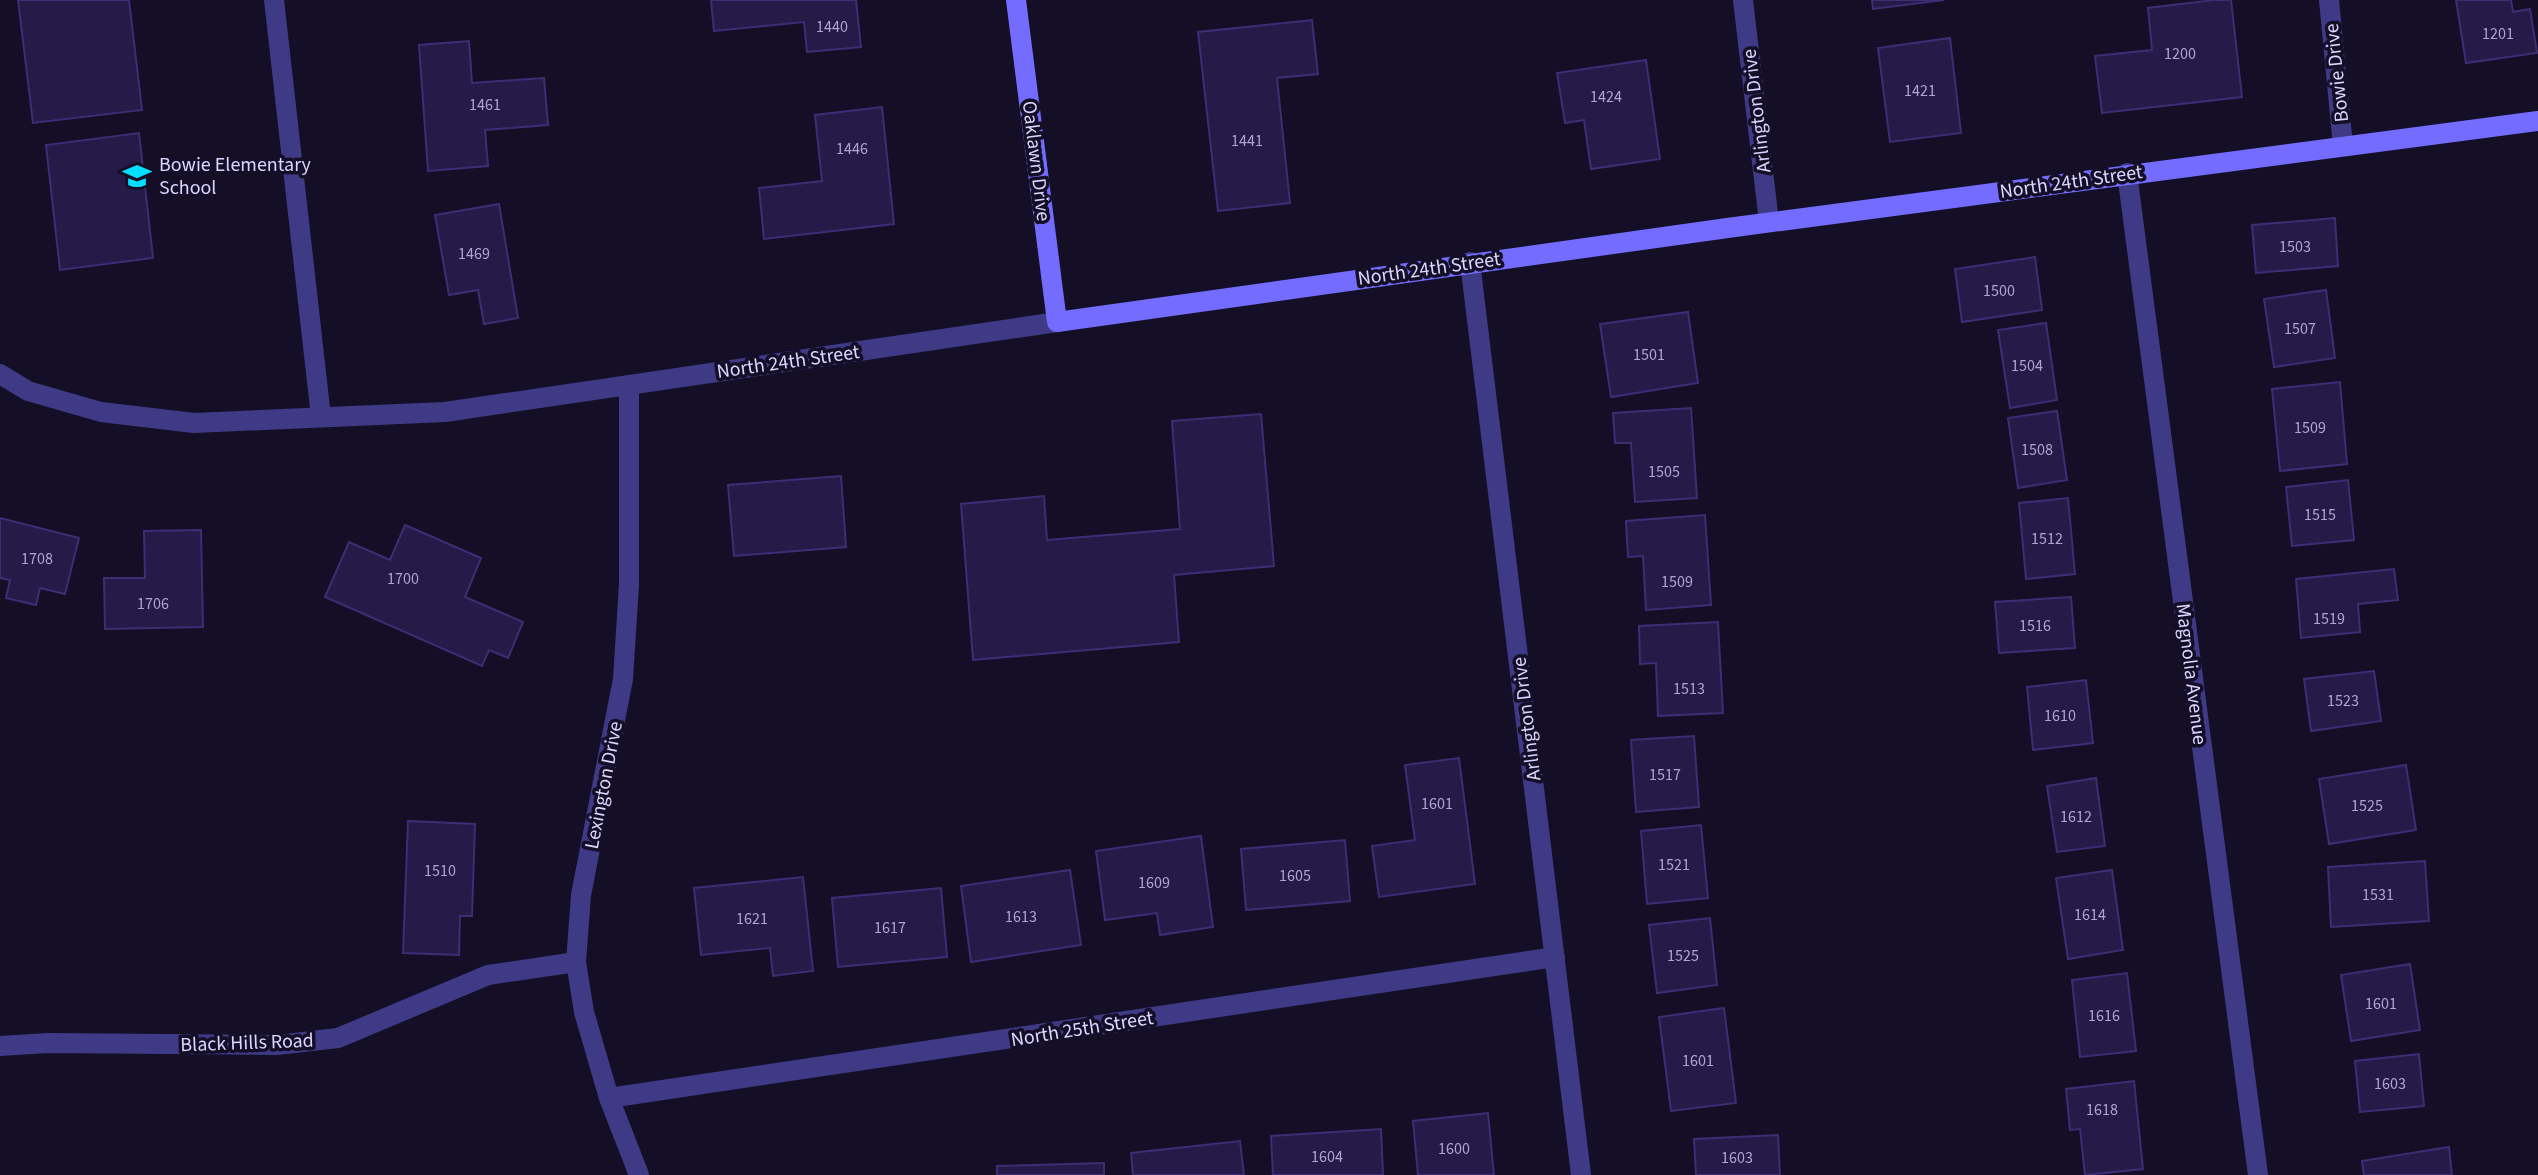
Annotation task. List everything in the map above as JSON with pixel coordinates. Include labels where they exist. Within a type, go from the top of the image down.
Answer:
[{"type":"street","points":[[274,0],[321,417]]},
{"type":"street","name":"Oaklawn Drive","points":[[1016,0],[1057,322]]},
{"type":"street","name":"Arlington Drive","points":[[1743,0],[1769,222]]},
{"type":"street","name":"Bowie Drive","points":[[2329,0],[2343,146]]},
{"type":"street","name":"North 24th Street","points":[[0,374],[28,391],[101,412],[194,423],[445,412],[1470,262],[2538,121]]},
{"type":"street","name":"Magnolia Avenue","points":[[2127,173],[2258,1175]]},
{"type":"street","name":"Arlington Drive","points":[[1470,262],[1581,1175]]},
{"type":"street","name":"Lexington Drive","points":[[629,385],[629,584],[623,679],[581,895],[576,962],[584,1012],[609,1098],[639,1175]]},
{"type":"street","name":"North 25th Street","points":[[609,1098],[1555,957]]},
{"type":"street","name":"Black Hills Road","points":[[0,1046],[48,1043],[277,1045],[338,1038],[488,975],[576,962]]},
{"type":"building","points":[[18,0],[129,0],[142,110],[33,123]]},
{"type":"building","points":[[711,0],[856,0],[861,47],[807,52],[804,22],[714,31]]},
{"type":"building","points":[[1872,0],[1944,0],[1873,9]]},
{"type":"building","points":[[2231,0],[2242,97],[2102,113],[2095,56],[2152,50],[2148,8]]},
{"type":"building","points":[[2456,0],[2511,0],[2513,12],[2530,9],[2537,53],[2466,63]]},
{"type":"building","points":[[1312,20],[1318,74],[1277,78],[1290,203],[1218,211],[1198,32]]},
{"type":"building","points":[[1950,38],[1961,133],[1890,142],[1878,48]]},
{"type":"building","points":[[469,41],[472,83],[544,78],[548,125],[485,130],[488,166],[428,171],[419,45]]},
{"type":"building","points":[[1646,60],[1660,159],[1591,169],[1584,120],[1565,123],[1557,73]]},
{"type":"building","points":[[882,107],[894,224],[764,239],[759,188],[822,181],[815,115]]},
{"type":"building","points":[[139,133],[153,258],[60,270],[46,145]]},
{"type":"building","points":[[499,204],[518,318],[484,324],[478,290],[449,295],[435,215]]},
{"type":"building","points":[[2335,218],[2338,266],[2256,273],[2252,225]]},
{"type":"building","points":[[2035,257],[2042,310],[1962,322],[1955,269]]},
{"type":"building","points":[[2326,290],[2335,358],[2274,367],[2264,299]]},
{"type":"building","points":[[1688,312],[1698,383],[1611,397],[1600,324]]},
{"type":"building","points":[[2046,323],[2057,400],[2010,408],[1998,330]]},
{"type":"building","points":[[2340,382],[2347,464],[2280,471],[2272,389]]},
{"type":"building","points":[[1691,408],[1697,498],[1635,502],[1631,443],[1615,443],[1613,413]]},
{"type":"building","points":[[2057,411],[2067,480],[2018,488],[2008,418]]},
{"type":"building","points":[[1261,414],[1274,566],[1174,575],[1179,642],[973,660],[961,504],[1044,496],[1047,540],[1180,529],[1172,421]]},
{"type":"building","points":[[841,476],[846,547],[734,556],[728,485]]},
{"type":"building","points":[[2348,480],[2354,540],[2292,546],[2286,487]]},
{"type":"building","points":[[2068,498],[2075,574],[2026,579],[2019,503]]},
{"type":"building","points":[[1705,515],[1711,605],[1646,610],[1643,556],[1628,557],[1626,521]]},
{"type":"building","points":[[0,518],[79,538],[65,594],[40,588],[36,605],[6,598],[10,580],[0,578]]},
{"type":"building","points":[[405,525],[481,558],[465,597],[523,622],[508,658],[489,650],[482,666],[325,597],[349,542],[390,560]]},
{"type":"building","points":[[201,530],[203,627],[105,629],[104,578],[145,578],[144,531]]},
{"type":"building","points":[[2394,569],[2398,600],[2358,604],[2360,632],[2301,638],[2296,579]]},
{"type":"building","points":[[2071,597],[2075,648],[1999,653],[1995,602]]},
{"type":"building","points":[[1718,622],[1723,713],[1658,716],[1656,663],[1640,664],[1639,626]]},
{"type":"building","points":[[2374,671],[2381,721],[2311,731],[2304,679]]},
{"type":"building","points":[[2086,680],[2093,743],[2033,750],[2027,687]]},
{"type":"building","points":[[1694,736],[1699,807],[1636,812],[1631,740]]},
{"type":"building","points":[[1459,758],[1475,884],[1379,897],[1372,846],[1415,840],[1405,765]]},
{"type":"building","points":[[2406,765],[2416,830],[2329,844],[2319,779]]},
{"type":"building","points":[[2096,778],[2105,846],[2057,852],[2047,786]]},
{"type":"building","points":[[408,821],[475,824],[472,916],[460,916],[459,955],[403,953]]},
{"type":"building","points":[[1701,825],[1708,898],[1647,904],[1641,831]]},
{"type":"building","points":[[1201,836],[1213,927],[1160,935],[1157,913],[1105,920],[1096,851]]},
{"type":"building","points":[[1345,840],[1350,901],[1246,910],[1241,849]]},
{"type":"building","points":[[2425,861],[2429,921],[2331,927],[2328,867]]},
{"type":"building","points":[[1070,870],[1081,945],[971,962],[961,886]]},
{"type":"building","points":[[2112,870],[2123,950],[2068,959],[2056,878]]},
{"type":"building","points":[[803,877],[813,971],[773,976],[770,948],[701,955],[694,888]]},
{"type":"building","points":[[941,888],[947,957],[838,967],[832,898]]},
{"type":"building","points":[[1710,918],[1717,985],[1657,993],[1649,925]]},
{"type":"building","points":[[2410,964],[2420,1030],[2351,1041],[2341,975]]},
{"type":"building","points":[[2127,973],[2136,1051],[2080,1057],[2072,980]]},
{"type":"building","points":[[1724,1008],[1736,1103],[1671,1111],[1659,1017]]},
{"type":"building","points":[[2419,1054],[2424,1106],[2360,1112],[2355,1061]]},
{"type":"building","points":[[2134,1081],[2143,1169],[2085,1175],[2080,1129],[2070,1130],[2066,1089]]},
{"type":"building","points":[[1488,1113],[1494,1175],[1418,1175],[1413,1121]]},
{"type":"building","points":[[1381,1129],[1383,1175],[1273,1175],[1271,1136]]},
{"type":"building","points":[[1778,1135],[1780,1175],[1696,1175],[1694,1139]]},
{"type":"building","points":[[1240,1141],[1244,1175],[1133,1175],[1131,1153]]},
{"type":"building","points":[[2449,1147],[2452,1175],[2364,1175],[2362,1161]]},
{"type":"building","points":[[1104,1163],[1104,1175],[997,1175],[997,1166]]},
{"type":"place","name":"Bowie Elementary School","points":[[137,176]]}]
